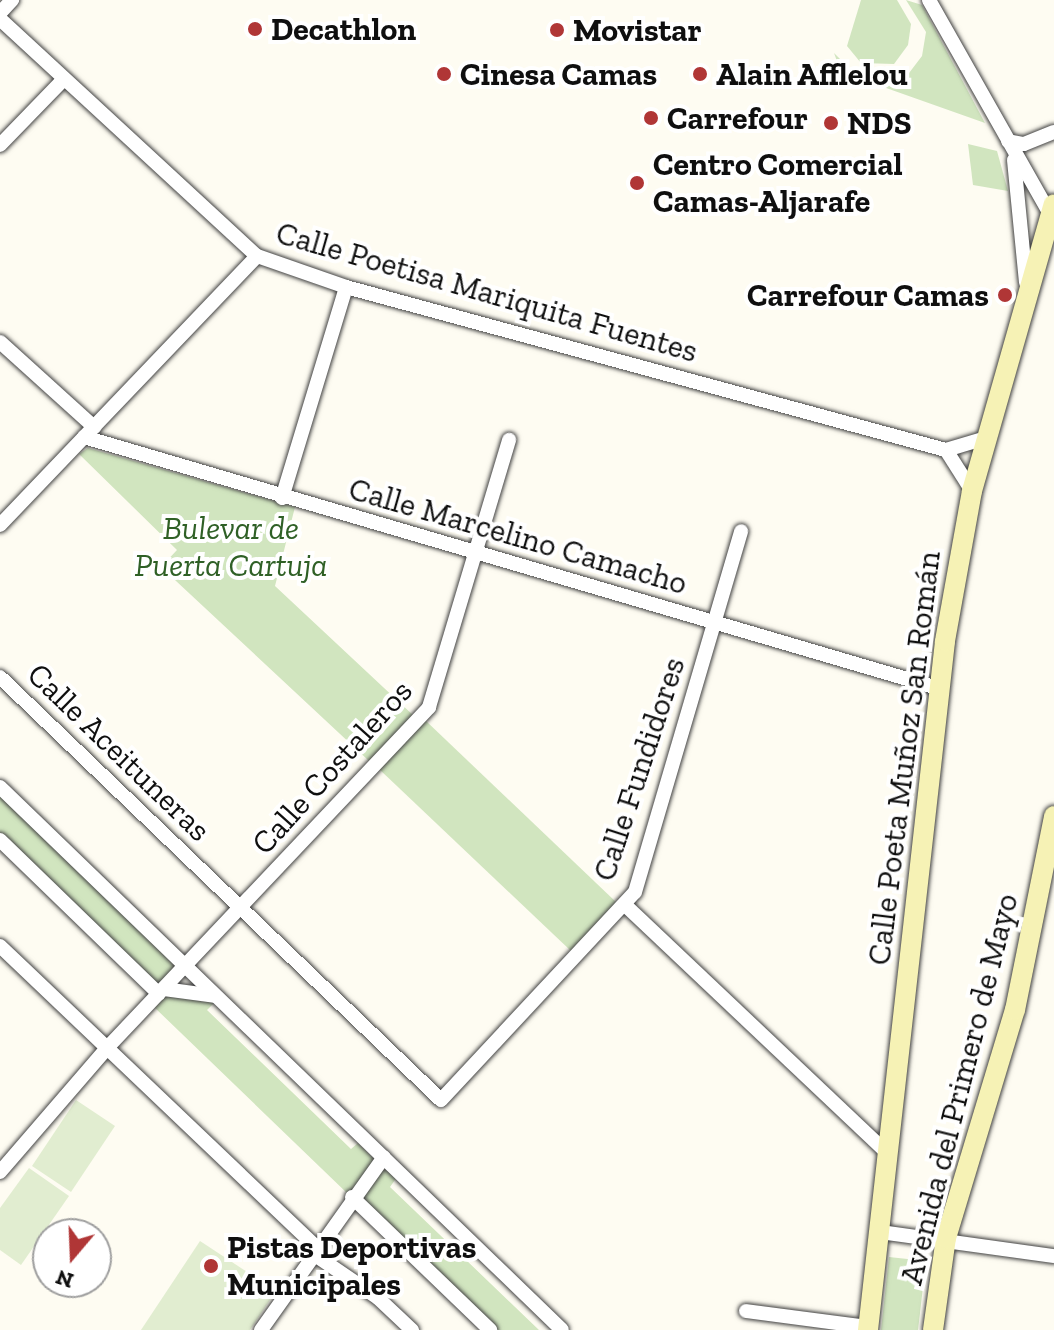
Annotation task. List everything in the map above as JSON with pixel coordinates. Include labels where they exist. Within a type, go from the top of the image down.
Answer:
[{"type":"main road","name":"Calle Poeta Muñoz San Román","points":[[868,1328],[938,688],[972,491],[1053,213]]},
{"type":"main road","name":"Avenida del Primero de Mayo","points":[[933,1330],[946,1238],[1015,1010],[1054,816]]},
{"type":"street","points":[[0,13],[12,0]]},
{"type":"street","points":[[929,0],[1011,146],[1053,213]]},
{"type":"street","name":"Calle Poetisa Mariquita Fuentes","points":[[0,19],[257,256],[346,287],[946,450]]},
{"type":"street","points":[[0,145],[63,80]]},
{"type":"street","points":[[1011,146],[1054,132]]},
{"type":"street","points":[[1011,146],[1026,235],[1026,301]]},
{"type":"street","points":[[3,515],[89,432],[257,256]]},
{"type":"street","points":[[282,498],[346,287]]},
{"type":"street","name":"Calle Marcelino Camacho","points":[[0,342],[89,432],[282,498],[938,688]]},
{"type":"street","points":[[972,491],[946,450],[986,438]]},
{"type":"street","name":"Calle Costaleros","points":[[0,1172],[107,1048],[429,707],[509,440]]},
{"type":"street","name":"Calle Fundidores","points":[[441,1100],[625,905],[640,880],[741,531]]},
{"type":"street","name":"Calle Aceituneras","points":[[0,677],[441,1100]]},
{"type":"street","points":[[0,787],[562,1330]]},
{"type":"street","points":[[0,840],[161,991],[219,997]]},
{"type":"street","points":[[625,905],[888,1154]]},
{"type":"street","points":[[0,946],[314,1250],[378,1298],[412,1330]]},
{"type":"street","points":[[261,1330],[314,1250],[384,1157]]},
{"type":"street","points":[[352,1197],[490,1330]]},
{"type":"street","points":[[880,1232],[946,1238],[1054,1256]]},
{"type":"street","points":[[746,1311],[868,1328]]},
{"type":"green space","points":[[861,0],[897,0],[911,24],[908,45],[894,64],[861,63],[847,46]]},
{"type":"green space","points":[[906,0],[922,5],[985,123],[841,72],[834,53],[859,78],[882,85],[906,77],[922,56],[926,32]]},
{"type":"green space","points":[[968,144],[997,151],[1008,191],[973,185]]},
{"type":"green space","name":"Bulevar de Puerta Cartuja","points":[[88,448],[295,507],[275,586],[414,716],[369,761],[161,567],[177,550],[79,454]]},
{"type":"green space","points":[[425,720],[616,902],[571,951],[379,769]]},
{"type":"green space","points":[[0,790],[182,964],[158,987],[0,836]]},
{"type":"green space","points":[[166,994],[214,1003],[207,1010],[351,1149],[358,1143],[376,1161],[349,1195],[153,1006]]},
{"type":"green space","points":[[76,1100],[115,1126],[71,1192],[32,1166]]},
{"type":"green space","points":[[29,1168],[69,1196],[54,1218],[32,1218],[32,1249],[21,1265],[0,1250],[0,1208]]},
{"type":"green space","points":[[382,1168],[397,1177],[390,1187],[539,1330],[497,1330],[355,1196]]},
{"type":"green space","name":"Pistas Deportivas Municipales","points":[[200,1241],[276,1291],[250,1330],[141,1330]]},
{"type":"green space","points":[[889,1257],[926,1261],[918,1330],[881,1330]]},
{"type":"place","name":"Decathlon","points":[[255,29]]},
{"type":"place","name":"Movistar","points":[[557,30]]},
{"type":"place","name":"Cinesa Camas","points":[[444,74]]},
{"type":"place","name":"Alain Afflelou","points":[[700,74]]},
{"type":"place","name":"Carrefour","points":[[651,118]]},
{"type":"place","name":"NDS","points":[[831,123]]},
{"type":"place","name":"Centro Comercial Camas-Aljarafe","points":[[637,183]]},
{"type":"place","name":"Carrefour Camas","points":[[1005,295]]},
{"type":"place","name":"Pistas Deportivas Municipales","points":[[211,1266]]}]
